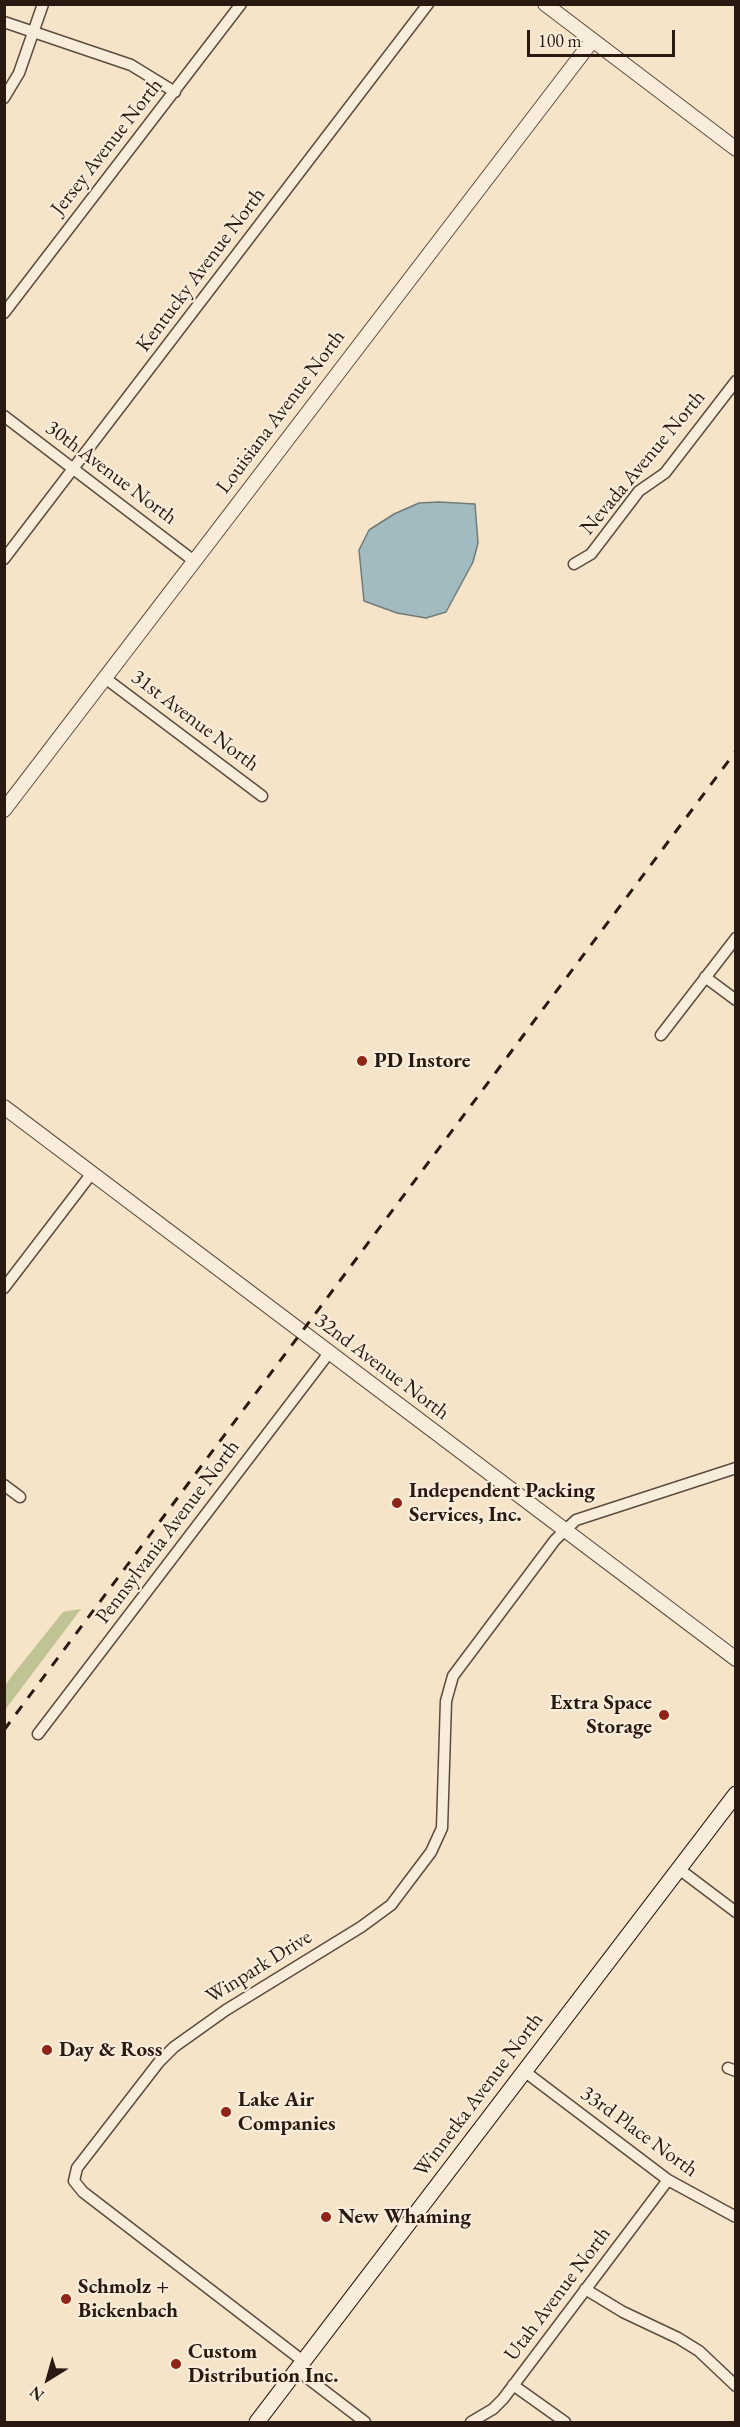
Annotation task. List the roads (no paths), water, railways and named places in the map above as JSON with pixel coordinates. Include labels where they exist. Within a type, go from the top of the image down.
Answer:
[{"type":"main road","name":"Winnetka Avenue North","points":[[257,2422],[735,1794]]},
{"type":"street","points":[[4,98],[19,73],[43,4]]},
{"type":"street","name":"Jersey Avenue North","points":[[4,313],[241,4]]},
{"type":"street","name":"Kentucky Avenue North","points":[[4,559],[428,4]]},
{"type":"street","points":[[545,4],[735,149]]},
{"type":"street","points":[[4,22],[131,65],[175,92]]},
{"type":"street","name":"Louisiana Avenue North","points":[[4,810],[592,41]]},
{"type":"street","name":"Nevada Avenue North","points":[[574,564],[591,554],[639,491],[665,473],[735,381]]},
{"type":"street","name":"30th Avenue North","points":[[4,416],[194,561]]},
{"type":"street","name":"31st Avenue North","points":[[105,678],[262,796]]},
{"type":"street","points":[[661,1035],[735,938]]},
{"type":"street","points":[[705,977],[735,1000]]},
{"type":"street","name":"32nd Avenue North","points":[[4,1107],[735,1659]]},
{"type":"street","points":[[4,1288],[92,1173]]},
{"type":"street","name":"Pennsylvania Avenue North","points":[[38,1734],[329,1353]]},
{"type":"street","points":[[564,1530],[576,1520],[735,1468]]},
{"type":"street","points":[[4,1485],[20,1497]]},
{"type":"street","name":"Winpark Drive","points":[[300,2365],[77,2187],[74,2175],[153,2070],[174,2047],[226,2010],[362,1927],[391,1905],[431,1852],[442,1828],[446,1701],[453,1676],[564,1530]]},
{"type":"street","points":[[678,1869],[735,1912]]},
{"type":"street","name":"33rd Place North","points":[[524,2071],[668,2180],[735,2217]]},
{"type":"street","name":"Utah Avenue North","points":[[471,2422],[493,2409],[513,2385],[668,2180]]},
{"type":"street","points":[[585,2289],[692,2347],[719,2368],[735,2386]]},
{"type":"street","points":[[300,2365],[365,2422]]},
{"type":"street","points":[[513,2385],[566,2422]]},
{"type":"water","points":[[419,503],[475,504],[478,543],[473,562],[446,612],[426,618],[397,613],[364,601],[359,550],[369,530],[394,514]]},
{"type":"railway","points":[[4,1730],[736,751]]},
{"type":"place","name":"PD Instore","points":[[362,1061]]},
{"type":"place","name":"Independent Packing Services, Inc.","points":[[397,1503]]},
{"type":"place","name":"Extra Space Storage","points":[[664,1715]]},
{"type":"place","name":"Day & Ross","points":[[47,2050]]},
{"type":"place","name":"Lake Air Companies","points":[[226,2112]]},
{"type":"place","name":"New Whaming","points":[[326,2217]]},
{"type":"place","name":"Schmolz + Bickenbach","points":[[66,2299]]},
{"type":"place","name":"Custom Distribution Inc.","points":[[176,2364]]}]
